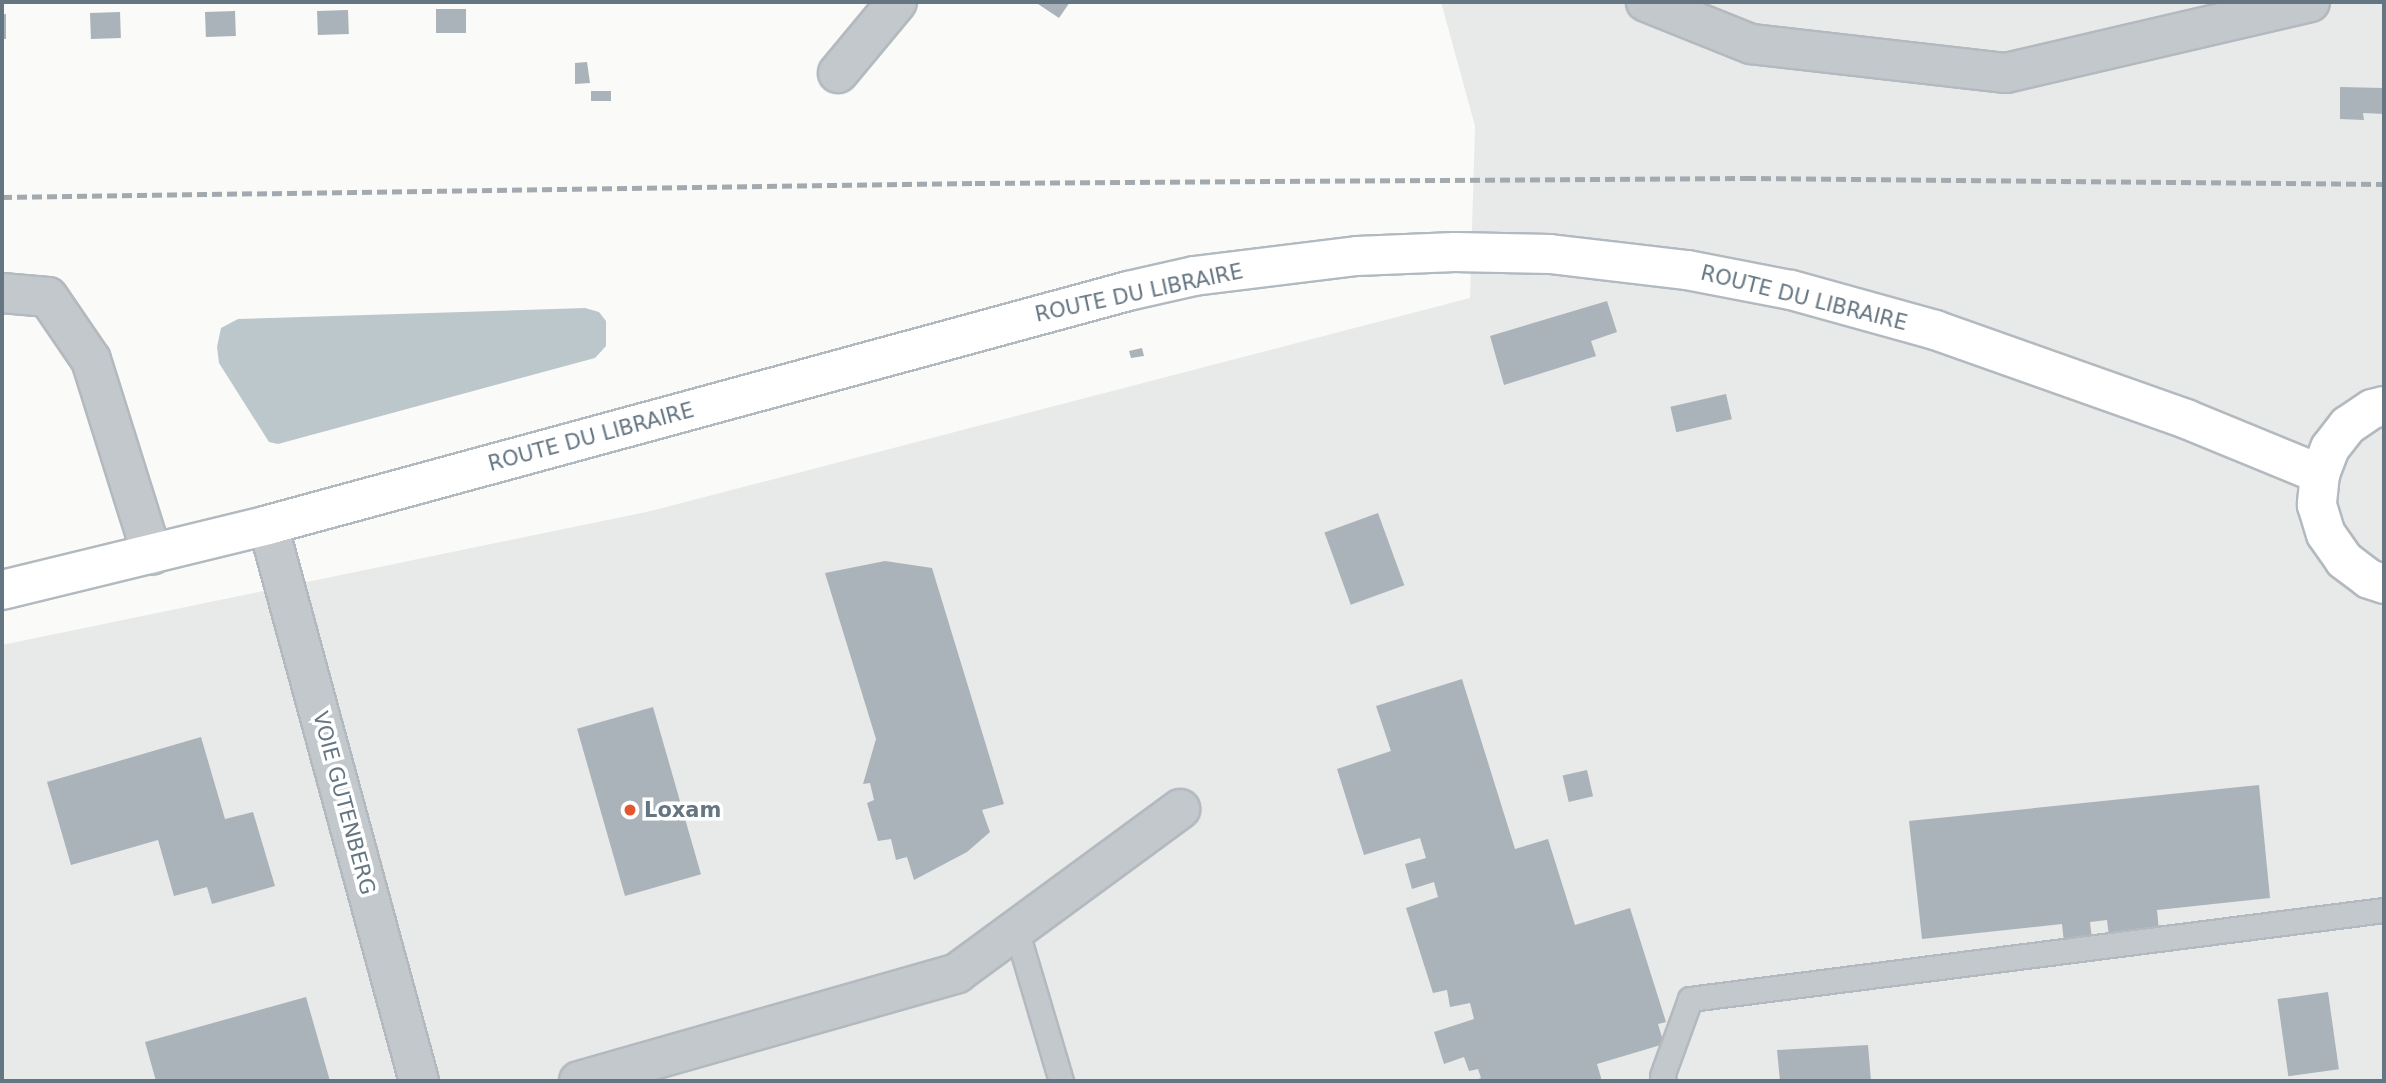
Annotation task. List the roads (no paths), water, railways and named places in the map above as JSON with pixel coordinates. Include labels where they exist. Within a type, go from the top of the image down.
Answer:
[{"type":"main road","name":"ROUTE DU LIBRAIRE","points":[[2,590],[268,525],[1128,291],[1270,265],[1357,256],[1455,252],[1550,254],[1660,266],[1791,290],[1947,334],[2186,419],[2320,474]]},
{"type":"main road","points":[[2384,406],[2348,425],[2330,447],[2320,474],[2318,505],[2326,534],[2344,560],[2369,579],[2384,584]]},
{"type":"street","points":[[838,74],[897,2]]},
{"type":"street","points":[[1646,2],[1751,44],[2006,73],[2310,2]]},
{"type":"street","points":[[2,293],[48,297],[91,360],[152,555]]},
{"type":"street","name":"VOIE GUTENBERG","points":[[268,525],[419,1081]]},
{"type":"street","points":[[579,1081],[957,973],[1180,809]]},
{"type":"lane","points":[[1664,1081],[1662,1076],[1690,999],[2384,910]]},
{"type":"lane","points":[[1016,929],[1062,1081]]},
{"type":"railway","points":[[2,197],[975,183],[1746,178],[2384,184]]},
{"type":"place","name":"Loxam","points":[[630,810]]}]
